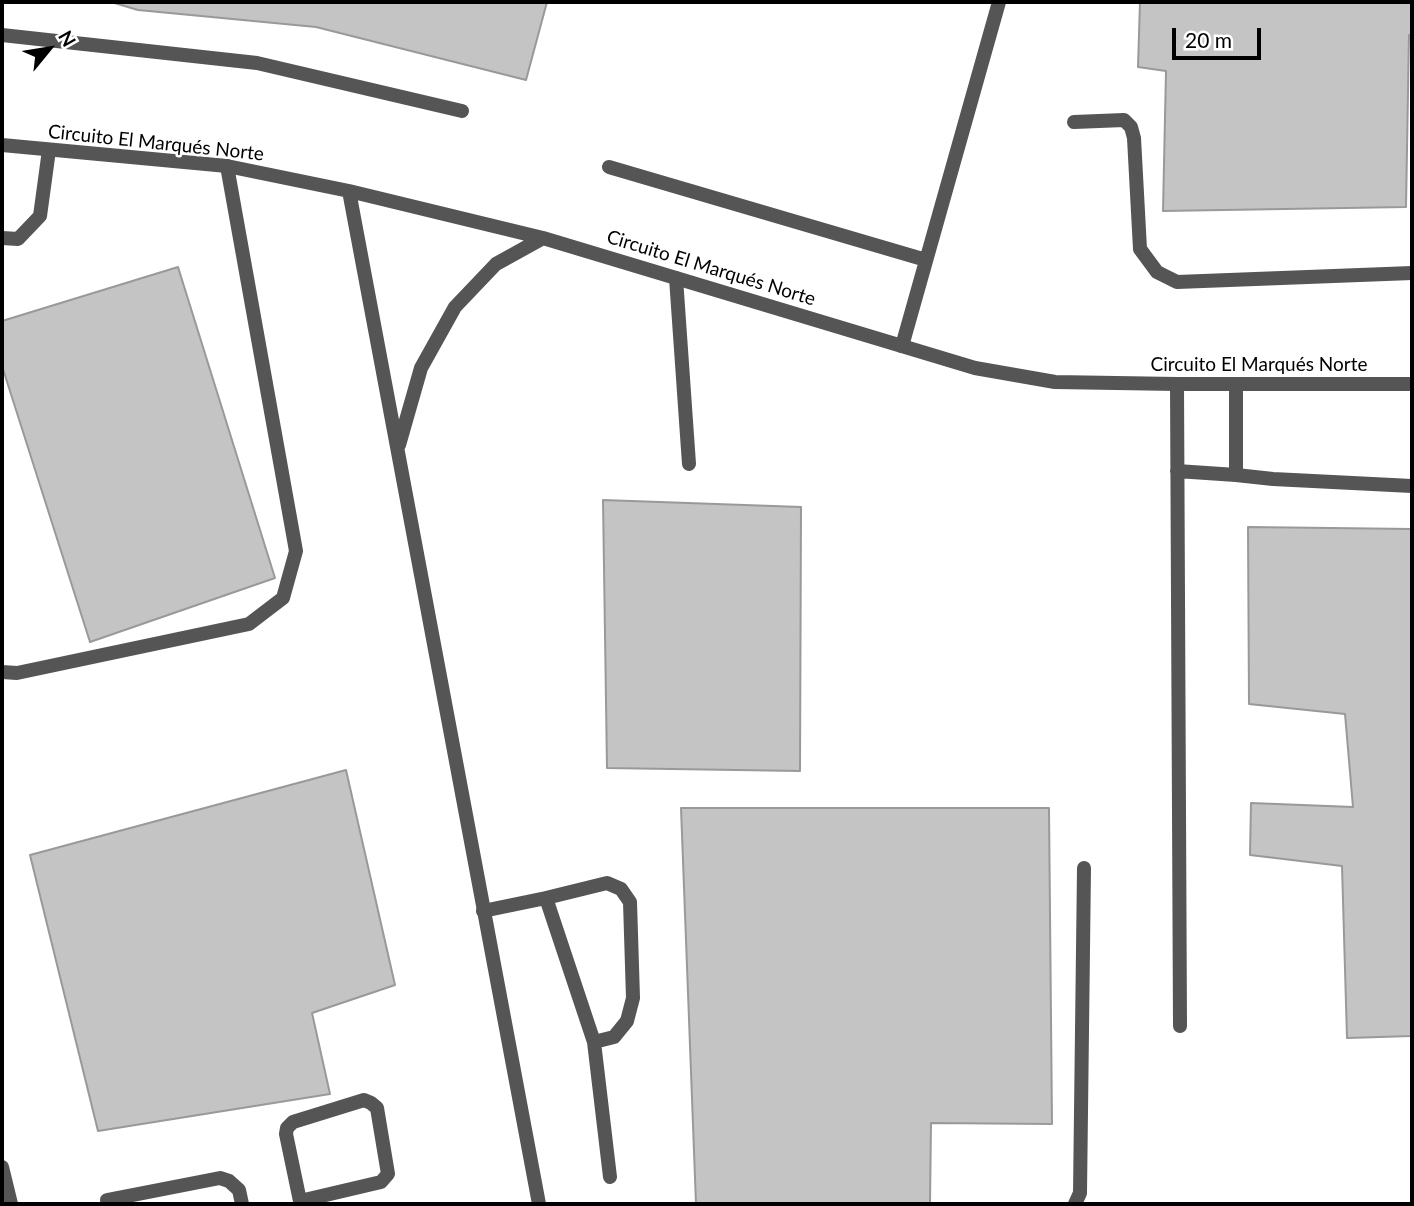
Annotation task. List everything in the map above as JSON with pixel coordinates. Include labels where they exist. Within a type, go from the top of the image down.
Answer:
[{"type":"street","points":[[902,346],[999,2]]},
{"type":"street","points":[[2,35],[257,63],[462,111]]},
{"type":"street","points":[[1074,122],[1125,120],[1131,127],[1134,138],[1140,249],[1157,272],[1177,282],[1412,273]]},
{"type":"street","name":"Circuito El Marqués Norte","points":[[2,145],[227,166],[349,191],[543,238],[975,368],[1055,382],[1412,384]]},
{"type":"street","points":[[2,238],[18,239],[40,216],[49,150]]},
{"type":"street","points":[[2,672],[17,673],[249,624],[283,598],[296,551],[227,166]]},
{"type":"street","points":[[609,167],[926,260]]},
{"type":"street","points":[[349,191],[539,1204]]},
{"type":"street","points":[[397,450],[421,368],[456,307],[496,264],[543,238]]},
{"type":"street","points":[[676,278],[689,464]]},
{"type":"street","points":[[1177,384],[1180,1027]]},
{"type":"street","points":[[1236,384],[1236,475]]},
{"type":"street","points":[[1177,471],[1412,486]]},
{"type":"street","points":[[1075,1204],[1080,1193],[1084,868]]},
{"type":"street","points":[[484,911],[607,883],[621,889],[630,902],[632,998],[628,1021],[614,1037],[594,1042]]},
{"type":"street","points":[[546,898],[594,1042],[610,1177]]},
{"type":"street","points":[[364,1100],[371,1102],[377,1108],[388,1174],[381,1182],[301,1202],[287,1128],[293,1122],[305,1118],[364,1100]]},
{"type":"street","points":[[2,1167],[11,1204]]},
{"type":"street","points":[[107,1200],[220,1178],[229,1181],[239,1190],[242,1204]]},
{"type":"building","points":[[111,2],[547,2],[526,80],[316,27],[138,10]]},
{"type":"building","points":[[1140,2],[1412,2],[1406,207],[1163,211],[1166,71],[1138,67]]},
{"type":"building","points":[[178,267],[275,578],[90,642],[2,366],[2,321]]},
{"type":"building","points":[[603,500],[801,507],[800,771],[607,768]]},
{"type":"building","points":[[1248,527],[1412,529],[1412,1036],[1347,1038],[1342,866],[1250,855],[1251,803],[1353,807],[1345,714],[1249,704]]},
{"type":"building","points":[[346,770],[395,985],[312,1013],[330,1094],[98,1131],[30,855]]},
{"type":"building","points":[[681,808],[1049,808],[1052,1124],[931,1123],[930,1204],[696,1204]]}]
